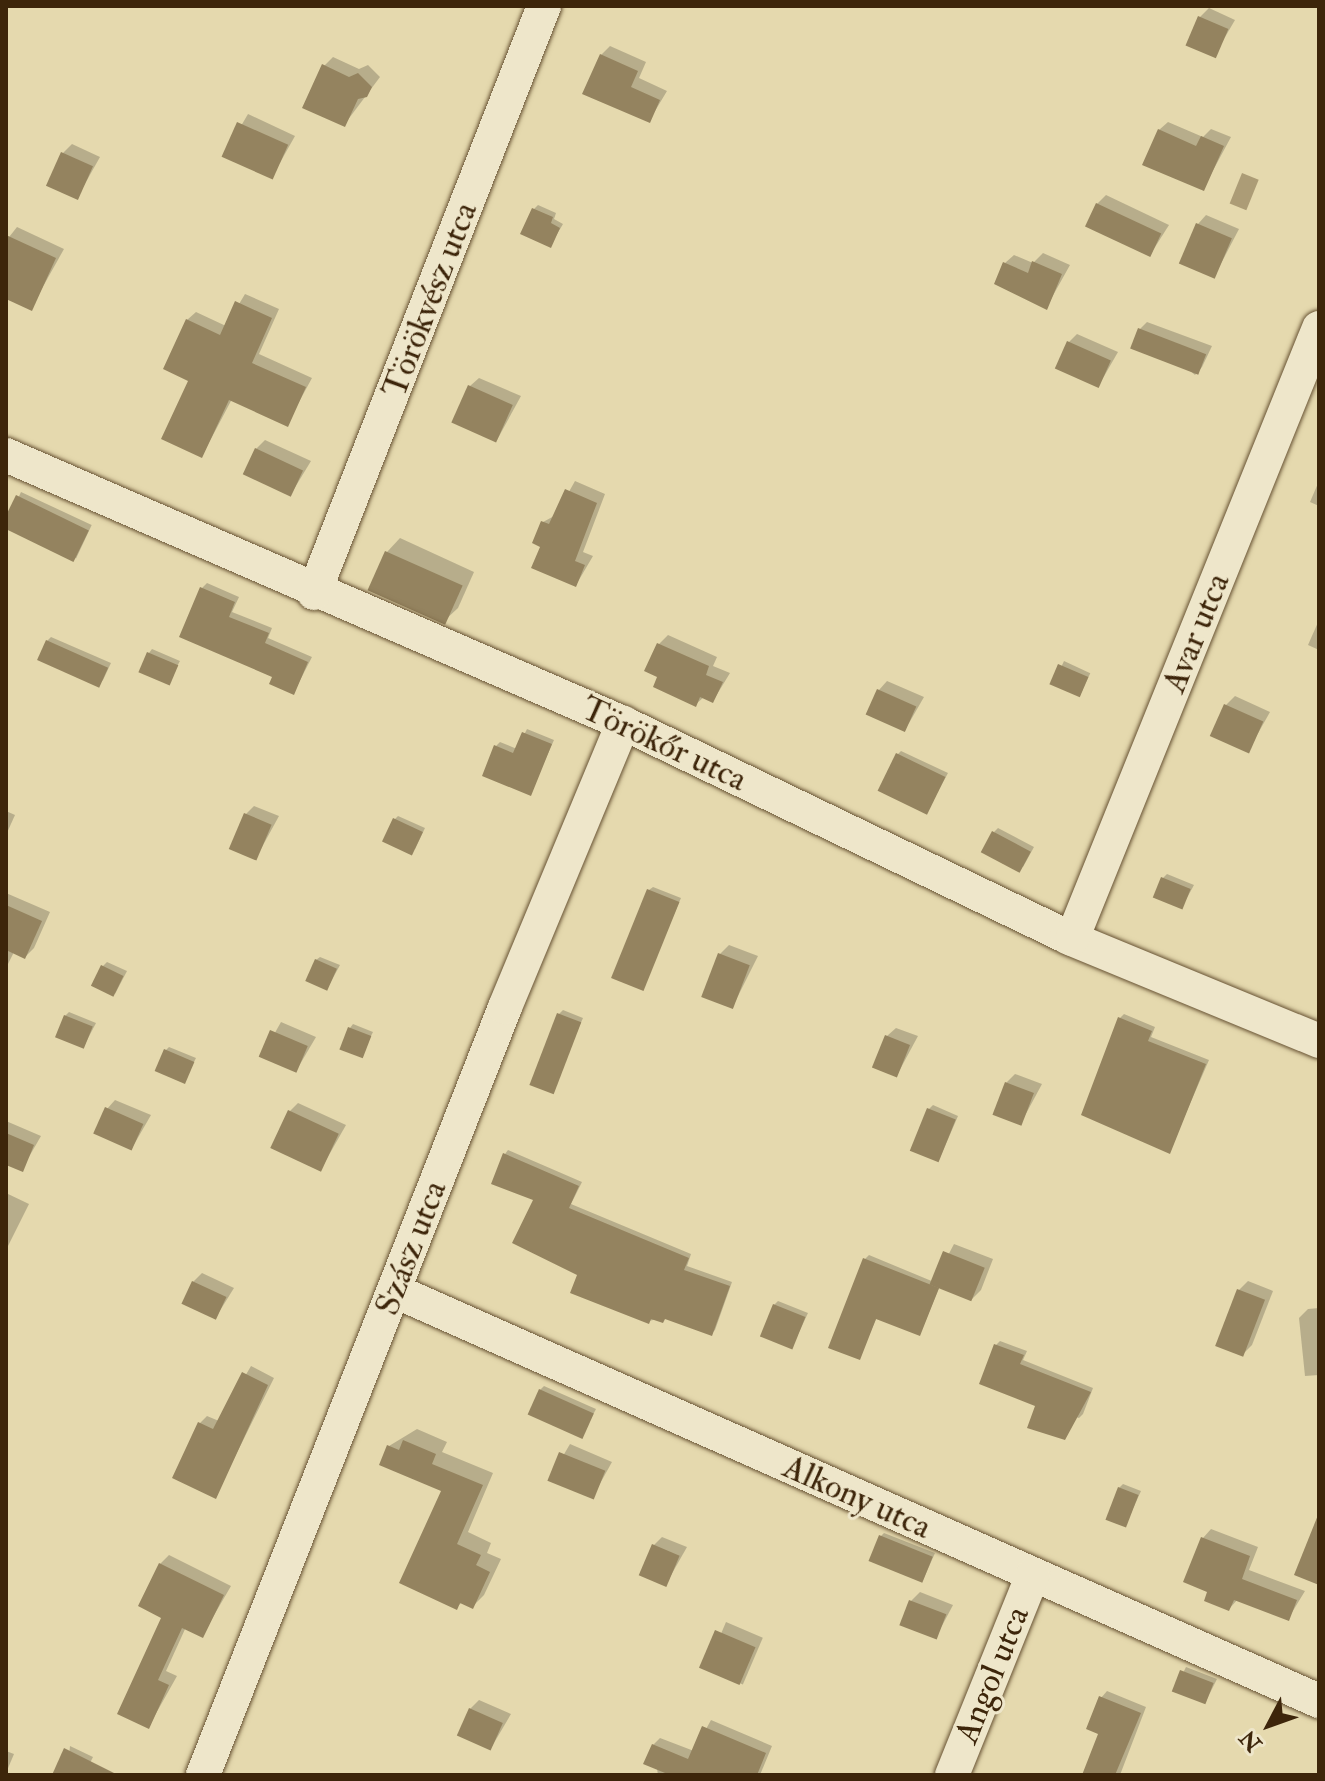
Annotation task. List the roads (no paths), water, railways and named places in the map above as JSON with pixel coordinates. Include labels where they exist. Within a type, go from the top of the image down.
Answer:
[{"type":"street","name":"Törökvész utca","points":[[314,593],[544,6]]},
{"type":"street","name":"Avar utca","points":[[1072,939],[1319,328]]},
{"type":"street","name":"Törökőr utca","points":[[6,455],[314,593],[623,723],[1072,939],[1319,1041]]},
{"type":"street","name":"Szász utca","points":[[203,1775],[505,1007],[623,723]]},
{"type":"street","name":"Alkony utca","points":[[395,1291],[1319,1701]]},
{"type":"street","name":"Angol utca","points":[[952,1775],[1033,1575]]}]
